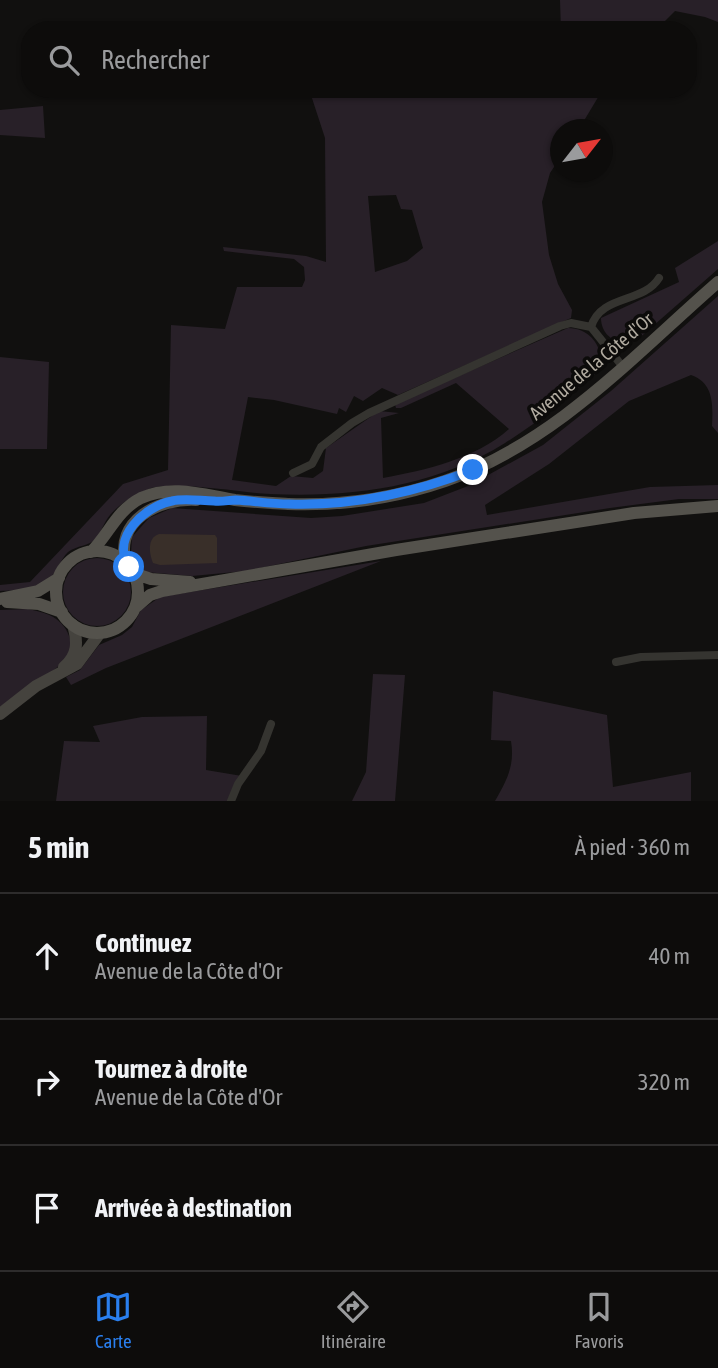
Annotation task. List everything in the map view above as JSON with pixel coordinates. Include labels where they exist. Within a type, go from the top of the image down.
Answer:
[{"type":"main road","name":"Avenue de la Côte d'Or","points":[[91,552],[127,508],[152,494],[179,491],[233,500],[289,504],[338,503],[388,496],[445,481],[496,460],[535,437],[583,402],[718,282]]},
{"type":"main road","name":"Avenue de la Côte d'Or","points":[[130,568],[125,550],[128,534],[137,520],[152,508],[173,500],[233,500]]},
{"type":"main road","points":[[215,582],[151,579],[108,553],[91,552],[75,558],[63,570],[57,592],[62,612],[73,625],[89,632],[100,633],[119,627],[136,607],[156,593],[397,550],[634,513],[718,506]]},
{"type":"main road","points":[[130,568],[138,590],[136,607]]},
{"type":"main road","points":[[0,600],[38,591],[59,578]]},
{"type":"main road","points":[[0,600],[39,604],[62,612]]},
{"type":"main road","points":[[54,677],[74,655],[77,644],[73,625]]},
{"type":"main road","points":[[0,714],[36,687],[77,664],[100,633]]},
{"type":"street","points":[[591,327],[594,318],[602,309],[648,289],[659,278]]},
{"type":"street","points":[[293,473],[312,464],[321,447],[352,423],[393,401],[560,326],[571,323],[591,327],[623,367]]},
{"type":"street","points":[[616,662],[641,657],[718,655]]},
{"type":"street","points":[[231,801],[238,784],[261,751],[271,724]]},
{"type":"shaded area","points":[[560,0],[718,0],[718,22],[675,11],[665,21],[561,21]]},
{"type":"shaded area","points":[[312,98],[598,98],[585,119],[550,119],[550,173],[542,202],[549,255],[558,284],[572,310],[571,318],[398,395],[382,388],[363,401],[354,396],[346,412],[339,408],[337,414],[248,397],[232,480],[276,486],[291,476],[313,478],[323,471],[326,448],[379,411],[399,413],[381,418],[383,478],[433,467],[466,456],[509,429],[456,383],[401,408],[396,408],[395,404],[568,328],[583,331],[594,340],[600,353],[601,369],[505,443],[478,458],[421,480],[331,494],[270,494],[173,486],[149,489],[118,507],[96,538],[68,552],[45,582],[26,589],[0,591],[0,585],[30,582],[123,484],[168,470],[171,325],[225,329],[237,287],[302,287],[305,280],[304,267],[294,259],[224,251],[223,247],[306,256],[326,262],[325,138]],"holes":[[[396,195],[401,209],[412,210],[423,248],[407,261],[375,272],[368,196]]]},
{"type":"shaded area","points":[[43,106],[45,138],[0,135],[0,110]]},
{"type":"shaded area","points":[[718,241],[718,269],[637,340],[618,342],[604,331],[601,318],[679,282],[675,268]]},
{"type":"shaded area","points":[[718,296],[718,433],[712,426],[712,403],[708,389],[691,375],[629,401],[549,464],[485,505],[487,515],[650,487],[718,485],[718,499],[679,499],[610,508],[366,546],[246,571],[192,576],[145,572],[134,566],[132,537],[149,518],[172,508],[311,518],[342,516],[424,503],[468,486],[543,445],[611,391]]},
{"type":"shaded area","points":[[0,357],[49,362],[47,449],[0,449]]},
{"type":"shaded area","points":[[159,534],[215,535],[217,563],[153,563],[151,542]]},
{"type":"shaded area","points":[[97,558],[110,561],[121,568],[128,579],[131,592],[128,605],[121,616],[110,623],[97,626],[84,623],[73,616],[66,605],[63,592],[66,579],[73,568],[84,561]]},
{"type":"shaded area","points":[[381,561],[106,668],[71,685],[66,677],[80,670],[99,645],[122,635],[132,627],[141,610],[160,597]]},
{"type":"shaded area","points":[[28,609],[58,620],[69,635],[70,649],[67,656],[51,672],[0,707],[0,610]]},
{"type":"shaded area","points":[[373,674],[405,675],[395,801],[352,801],[366,772]]},
{"type":"shaded area","points":[[493,691],[607,715],[613,787],[691,772],[691,801],[495,801],[509,772],[512,750],[511,741],[491,740]]},
{"type":"shaded area","points":[[207,716],[206,770],[242,776],[229,801],[56,801],[64,741],[100,742],[93,726],[142,717]]},
{"type":"route","points":[[129,567],[125,558],[125,542],[132,526],[152,508],[173,500],[316,505],[360,501],[416,490],[473,470]]}]
